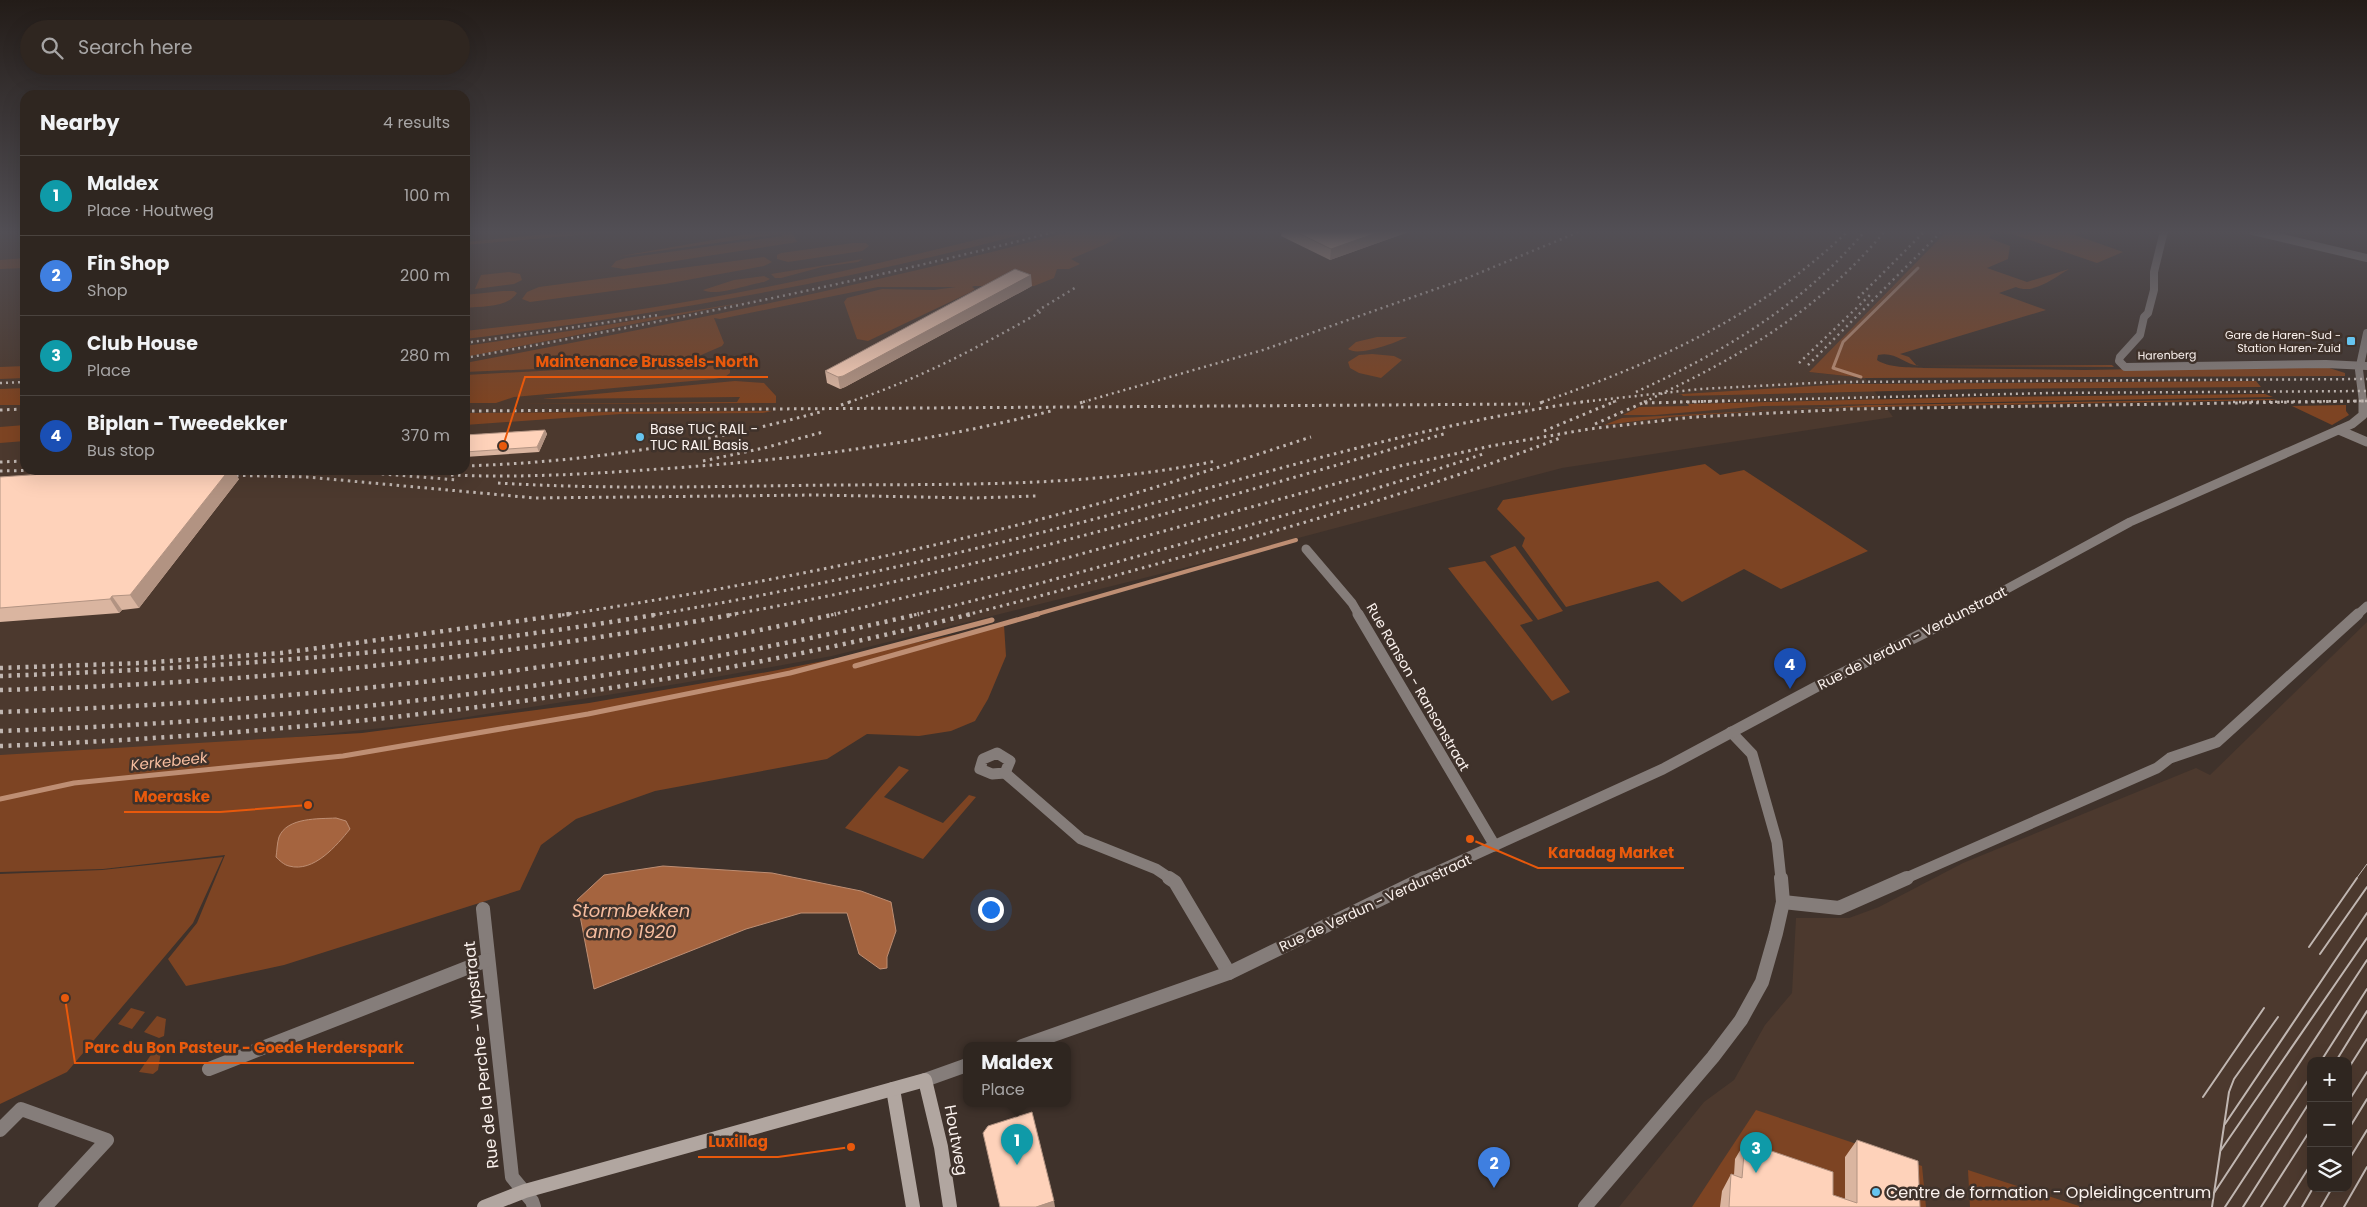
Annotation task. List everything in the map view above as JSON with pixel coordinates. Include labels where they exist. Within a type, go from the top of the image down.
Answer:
[{"type":"main road","points":[[484,1207],[525,1191],[925,1080]]},
{"type":"main road","name":"Houtweg","points":[[925,1080],[941,1146],[950,1207]]},
{"type":"main road","points":[[893,1089],[913,1207]]},
{"type":"street","name":"Harenberg","points":[[2154,287],[2140,335],[2120,357],[2119,361],[2125,367],[2326,364],[2362,369]]},
{"type":"street","name":"Rue de Verdun - Verdunstraat","points":[[1033,1042],[1229,973],[1495,846],[1663,770],[1829,680],[1985,602],[2130,522],[2339,430],[2363,416],[2362,369],[2367,333]]},
{"type":"street","points":[[2339,430],[2367,442]]},
{"type":"street","name":"Rue Ranson - Ransonstraat","points":[[1306,550],[1352,603],[1495,846]]},
{"type":"street","points":[[1783,902],[1839,908],[2157,768],[2170,758],[2218,742],[2305,660],[2367,606]]},
{"type":"street","points":[[1586,1207],[1713,1057],[1741,1020],[1762,982],[1783,902],[1777,842],[1752,754],[1731,732]]},
{"type":"street","points":[[1005,773],[1081,839],[1156,869],[1175,882],[1229,973]]},
{"type":"street","name":"Rue de la Perche - Wipstraat","points":[[483,909],[498,1027],[512,1177],[525,1191],[534,1207]]},
{"type":"street","points":[[209,1068],[488,960]]},
{"type":"street","points":[[925,1080],[963,1066]]},
{"type":"street","points":[[0,1130],[21,1110],[106,1140],[44,1207]]},
{"type":"shaded area","points":[[0,287],[20,287],[20,475],[470,475],[470,287],[1892,287],[1809,372],[1865,378],[1893,417],[1562,468],[1200,564],[832,656],[683,683],[430,723],[202,747],[0,756]]},
{"type":"shaded area","points":[[538,287],[640,287],[530,302],[522,299],[527,292]]},
{"type":"shaded area","points":[[711,287],[740,287],[716,292],[703,290]]},
{"type":"shaded area","points":[[764,287],[791,287],[609,319],[470,338],[470,330],[603,315]]},
{"type":"shaded area","points":[[840,287],[876,287],[720,319],[714,318],[724,343],[722,346],[692,359],[698,362],[470,372],[470,362]]},
{"type":"shaded area","points":[[954,287],[975,289],[868,341],[857,339],[844,302],[847,298],[882,289],[934,290]]},
{"type":"shaded area","points":[[1892,287],[2015,287],[1999,293],[2046,310],[1900,354],[1909,357],[1916,365],[1884,354],[1878,355],[1877,360],[1899,367],[1924,368],[2085,370],[2323,366],[2345,373],[2345,376],[1865,378],[1809,372]]},
{"type":"shaded area","points":[[2017,287],[2035,287],[2029,289]]},
{"type":"shaded area","points":[[503,291],[514,291],[517,293],[513,298],[501,304],[470,308],[470,294]]},
{"type":"shaded area","points":[[746,302],[470,356],[470,345]]},
{"type":"shaded area","points":[[1377,337],[1407,337],[1386,346],[1368,350],[1353,351],[1348,349],[1356,342]]},
{"type":"shaded area","points":[[1359,355],[1394,356],[1402,360],[1381,378],[1359,373],[1350,368],[1348,362]]},
{"type":"shaded area","points":[[722,365],[730,367],[730,373],[725,377],[714,379],[514,397],[496,403],[470,403],[470,375],[613,367]]},
{"type":"shaded area","points":[[2112,365],[2114,367],[1919,366]]},
{"type":"shaded area","points":[[20,366],[20,378],[0,379],[0,367]]},
{"type":"shaded area","points":[[735,381],[764,383],[776,396],[776,403],[515,404],[737,402],[740,397],[542,399]]},
{"type":"shaded area","points":[[2256,381],[2261,387],[1975,389],[1683,396],[1681,394],[1847,384]]},
{"type":"shaded area","points":[[20,388],[20,405],[0,405],[0,389]]},
{"type":"shaded area","points":[[2265,394],[2273,397],[1763,406],[1655,415],[1623,415],[1639,407],[1689,406],[1688,404],[1984,397]]},
{"type":"shaded area","points":[[2277,400],[1815,408],[1869,405]]},
{"type":"shaded area","points":[[2346,405],[2346,411],[2349,415],[2332,425],[2292,406]]},
{"type":"shaded area","points":[[1783,410],[1670,417],[1604,425],[1622,418]]},
{"type":"shaded area","points":[[772,411],[763,413],[621,414],[470,425],[470,413]]},
{"type":"shaded area","points":[[20,425],[20,441],[0,443],[0,427]]},
{"type":"shaded area","points":[[1705,464],[1720,475],[1744,470],[1868,551],[1781,589],[1744,569],[1682,602],[1658,581],[1566,607],[1522,546],[1525,538],[1497,509],[1503,500]]},
{"type":"shaded area","points":[[1515,546],[1563,611],[1538,620],[1490,556]]},
{"type":"shaded area","points":[[1485,561],[1533,621],[1520,625],[1570,692],[1552,701],[1448,568]]},
{"type":"shaded area","points":[[2367,622],[2367,1207],[1619,1207],[1704,1102],[1734,1080],[1765,1025],[1792,993],[1796,918],[1849,918],[1879,907],[1963,863],[2196,768],[2210,775]]},
{"type":"shaded area","points":[[1004,625],[1006,656],[988,699],[975,721],[951,731],[919,736],[867,734],[827,759],[655,791],[576,819],[541,845],[520,890],[284,965],[186,986],[168,959],[197,923],[225,855],[103,869],[0,872],[0,755],[362,733],[589,703],[773,671]]},
{"type":"shaded area","points":[[899,766],[909,770],[884,797],[943,823],[969,795],[976,797],[923,859],[845,828]]},
{"type":"shaded area","points":[[223,857],[193,923],[67,1072],[0,1104],[0,874],[102,870]]},
{"type":"shaded area","points":[[131,1008],[145,1012],[132,1029],[118,1024]]},
{"type":"shaded area","points":[[157,1016],[166,1019],[164,1036],[159,1038],[144,1032]]},
{"type":"shaded area","points":[[155,1049],[161,1052],[158,1070],[153,1074],[139,1072]]},
{"type":"shaded area","points":[[1756,1110],[1922,1166],[1926,1207],[1692,1207]]},
{"type":"shaded area","points":[[1968,1170],[2079,1206],[2079,1207],[1970,1207]]},
{"type":"water","points":[[336,818],[346,821],[350,829],[332,850],[316,862],[298,867],[287,865],[276,857],[279,837],[283,830],[289,826],[304,820]]},
{"type":"water","name":"Stormbekken anno 1920","points":[[663,866],[772,873],[861,891],[891,902],[896,931],[887,957],[887,968],[880,969],[859,954],[847,913],[801,913],[746,929],[594,989],[577,900],[604,875]]},
{"type":"building","points":[[981,287],[1008,287],[843,376],[838,377],[825,371]]},
{"type":"building","points":[[545,430],[537,447],[470,452],[470,435]]},
{"type":"building","points":[[29,475],[225,475],[130,595],[112,596],[110,599],[0,608],[0,477]]},
{"type":"building","points":[[1032,1112],[1054,1201],[1036,1207],[1000,1207],[983,1133],[988,1126]]},
{"type":"building","points":[[1857,1140],[1918,1161],[1920,1207],[1729,1207],[1731,1174],[1742,1178],[1745,1142],[1833,1172],[1833,1195],[1857,1203]]},
{"type":"waterway","points":[[1861,377],[1833,368],[1843,342],[1898,287]]},
{"type":"waterway","points":[[1034,615],[1296,540]]},
{"type":"waterway","points":[[855,666],[1038,614]]},
{"type":"waterway","name":"Kerkebeek","points":[[0,799],[74,783],[343,756],[588,714],[790,673],[992,620]]},
{"type":"tram line","points":[[2356,879],[2367,864]]},
{"type":"tram line","points":[[2309,947],[2357,878]]},
{"type":"tram line","points":[[2320,954],[2367,887]]},
{"type":"tram line","points":[[2225,1124],[2367,913]]},
{"type":"tram line","points":[[2221,1150],[2367,938]]},
{"type":"tram line","points":[[2214,1193],[2367,960]]},
{"type":"tram line","points":[[2324,1057],[2367,989]]},
{"type":"tram line","points":[[2203,1097],[2264,1008]]},
{"type":"tram line","points":[[2338,1057],[2367,1011]]},
{"type":"tram line","points":[[2214,1193],[2229,1092],[2234,1079],[2278,1017]]},
{"type":"tram line","points":[[2352,1063],[2367,1039]]},
{"type":"tram line","points":[[2352,1096],[2367,1072]]},
{"type":"tram line","points":[[2225,1207],[2307,1082]]},
{"type":"tram line","points":[[2352,1123],[2367,1099]]},
{"type":"tram line","points":[[2243,1207],[2310,1102]]},
{"type":"tram line","points":[[2352,1154],[2367,1130]]},
{"type":"tram line","points":[[2261,1207],[2307,1135]]},
{"type":"tram line","points":[[2344,1207],[2367,1167]]},
{"type":"tram line","points":[[2284,1207],[2307,1170]]},
{"type":"tram line","points":[[2302,1207],[2311,1192]]},
{"type":"tram line","points":[[2321,1207],[2330,1192]]},
{"type":"tram line","points":[[2212,1207],[2214,1193]]},
{"type":"railway","points":[[470,357],[822,287]]},
{"type":"railway","points":[[1037,311],[1076,287]]},
{"type":"railway","points":[[1083,402],[1263,350],[1441,287]]},
{"type":"railway","points":[[1542,402],[1626,371],[1666,353],[1705,334],[1780,287]]},
{"type":"railway","points":[[1636,392],[1731,343],[1788,304],[1808,287]]},
{"type":"railway","points":[[1662,393],[1744,350],[1804,309],[1830,287]]},
{"type":"railway","points":[[1858,298],[1869,287]]},
{"type":"railway","points":[[1808,365],[1886,287]]},
{"type":"railway","points":[[1799,363],[1870,295]]},
{"type":"railway","points":[[849,402],[924,373],[1044,310]]},
{"type":"railway","points":[[470,342],[658,315]]},
{"type":"railway","points":[[1662,393],[1700,389],[1832,382],[2367,379]]},
{"type":"railway","points":[[0,383],[20,382]]},
{"type":"railway","points":[[1674,402],[2051,393],[2367,391]]},
{"type":"railway","points":[[1587,401],[1662,393]]},
{"type":"railway","points":[[1644,402],[1662,393]]},
{"type":"railway","points":[[841,405],[853,401]]},
{"type":"railway","points":[[1080,403],[1087,401]]},
{"type":"railway","points":[[1540,403],[1546,401]]},
{"type":"railway","points":[[653,615],[824,583],[937,558],[1106,516],[1406,436],[1527,411],[1587,401]]},
{"type":"railway","points":[[1581,402],[1587,401]]},
{"type":"railway","points":[[1544,431],[1616,401],[1613,402]]},
{"type":"railway","points":[[1595,424],[1647,401]]},
{"type":"railway","points":[[1645,403],[1725,401]]},
{"type":"railway","points":[[831,615],[1041,565],[1400,466],[1491,446],[1589,429],[1694,417],[1852,409],[2361,401]]},
{"type":"railway","points":[[2233,402],[2361,401]]},
{"type":"railway","points":[[2361,401],[2367,401]]},
{"type":"railway","points":[[470,411],[1530,404]]},
{"type":"railway","points":[[0,410],[20,409]]},
{"type":"railway","points":[[451,475],[529,476],[581,474],[758,461],[856,449],[954,433],[1051,411]]},
{"type":"railway","points":[[470,466],[600,456],[688,442],[820,412]]},
{"type":"railway","points":[[703,461],[764,448],[823,432]]},
{"type":"railway","points":[[729,615],[820,598],[1000,557],[1180,510],[1447,433]]},
{"type":"railway","points":[[562,615],[768,580],[973,536],[1133,494],[1311,437]]},
{"type":"railway","points":[[966,615],[1321,518],[1441,480],[1560,438]]},
{"type":"railway","points":[[914,615],[950,607],[1269,520],[1378,488],[1486,453]]},
{"type":"railway","points":[[0,462],[20,461]]},
{"type":"railway","points":[[498,483],[626,487],[981,484],[1121,476],[1216,461]]},
{"type":"railway","points":[[0,471],[20,471]]},
{"type":"railway","points":[[222,475],[307,477],[535,498],[816,495],[974,498],[1036,496]]},
{"type":"railway","points":[[396,475],[458,480]]},
{"type":"railway","points":[[0,668],[141,663],[281,653],[570,614]]},
{"type":"railway","points":[[0,676],[166,668],[331,656],[496,638],[660,614]]},
{"type":"railway","points":[[0,690],[93,687],[278,675],[370,666],[553,644],[736,614]]},
{"type":"railway","points":[[0,712],[210,701],[420,682],[629,654],[836,614]]},
{"type":"railway","points":[[0,731],[232,718],[462,695],[692,661],[806,639],[919,614]]},
{"type":"railway","points":[[0,746],[123,740],[245,731],[368,720],[489,706],[611,688],[731,667],[971,614]]},
{"type":"place","name":"Gare de Haren-Sud - Station Haren-Zuid","points":[[2351,341]]},
{"type":"place","name":"Base TUC RAIL - TUC RAIL Basis","points":[[640,437]]},
{"type":"place","name":"Maintenance Brussels-North","points":[[503,446]]},
{"type":"place","name":"Biplan - Tweedekker","points":[[1790,689]]},
{"type":"place","name":"Moeraske","points":[[308,805]]},
{"type":"place","name":"Karadag Market","points":[[1470,839]]},
{"type":"place","name":"Parc du Bon Pasteur - Goede Herderspark","points":[[65,998]]},
{"type":"place","name":"Luxillag","points":[[851,1147]]},
{"type":"place","name":"Maldex","points":[[1017,1165]]},
{"type":"place","name":"Club House","points":[[1756,1173]]},
{"type":"place","name":"Fin Shop","points":[[1494,1188]]},
{"type":"place","name":"Centre de formation - Opleidingcentrum","points":[[1876,1192]]}]
